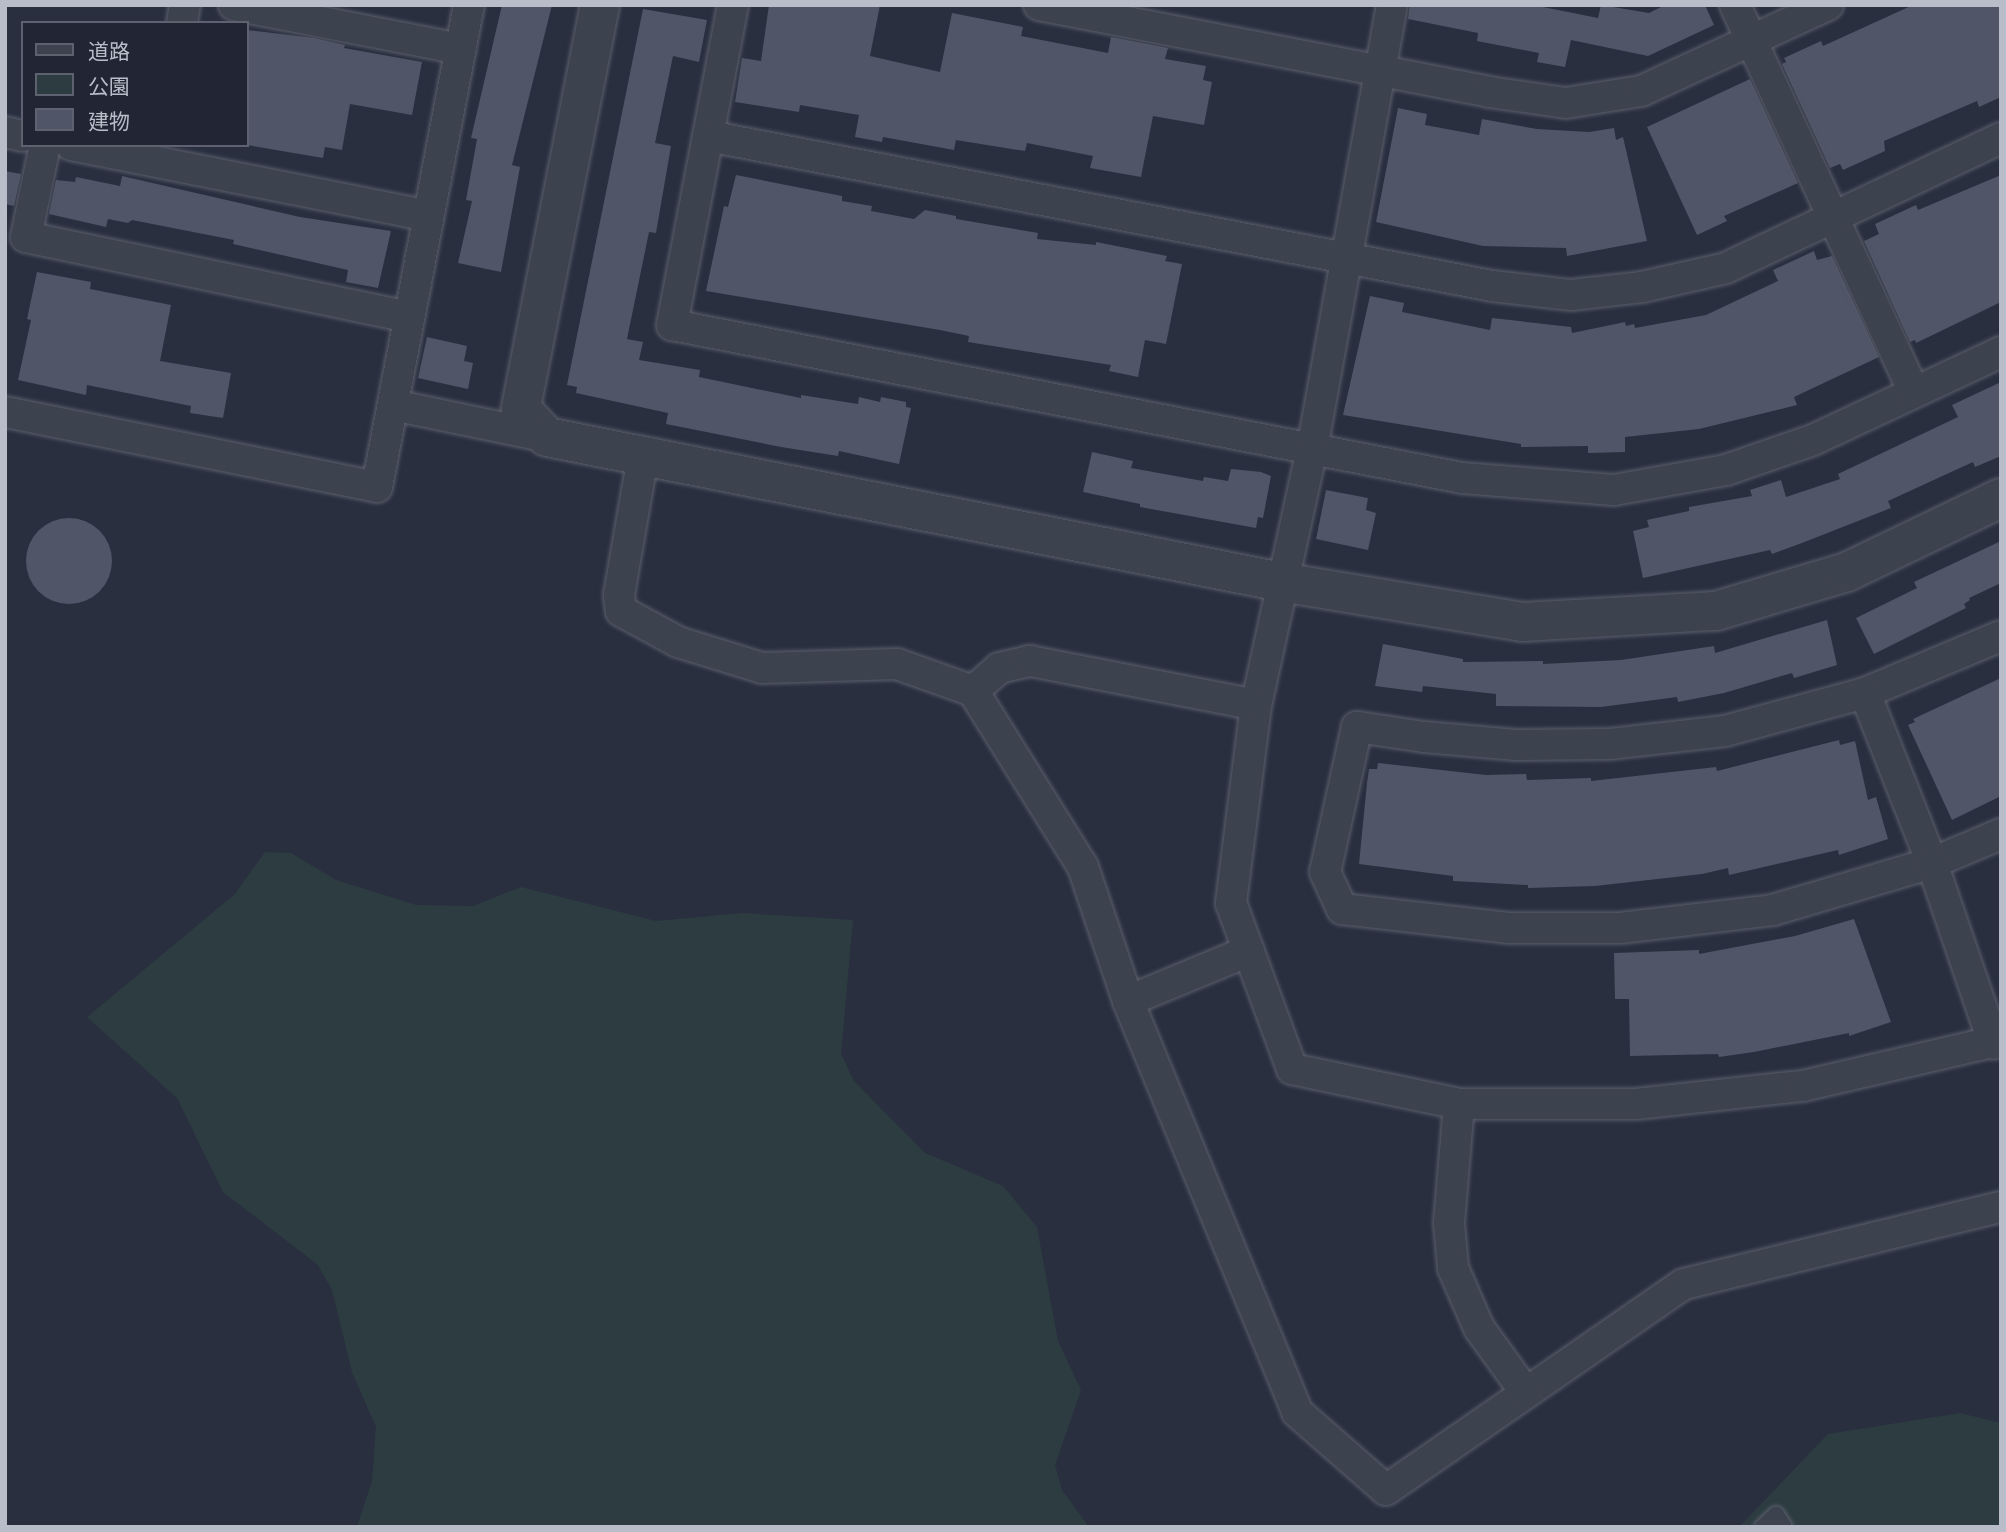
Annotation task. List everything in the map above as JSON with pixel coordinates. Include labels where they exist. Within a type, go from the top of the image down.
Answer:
[{"type":"street","points":[[234,5],[460,49]]},
{"type":"street","points":[[5,412],[377,487],[469,5]]},
{"type":"street","points":[[547,437],[521,409],[600,5]]},
{"type":"street","points":[[733,5],[673,325],[1462,478],[1614,491],[1726,470],[1814,440],[2001,352]]},
{"type":"street","points":[[1039,5],[1380,71],[1566,103],[1642,91],[1828,5]]},
{"type":"street","points":[[1392,5],[1312,449],[1256,705],[1231,903],[1292,1069],[1459,1104],[1636,1104],[1777,1088],[1997,1042],[1866,693]]},
{"type":"street","points":[[1735,5],[1914,393]]},
{"type":"street","points":[[708,136],[1492,286],[1571,295],[1642,287],[1726,268],[2001,138]]},
{"type":"street","points":[[45,147],[26,237],[410,317]]},
{"type":"street","points":[[92,147],[153,153],[428,216]]},
{"type":"street","points":[[393,405],[1281,582],[1523,622],[1716,611],[1847,572],[2001,498]]},
{"type":"street","points":[[643,456],[619,595],[621,611],[678,642],[762,668],[897,664],[973,691],[1083,867],[1128,1001],[1297,1412],[1386,1490],[1684,1284],[2001,1207]]},
{"type":"street","points":[[2001,636],[1866,693],[1725,731],[1609,744],[1516,745],[1424,737],[1357,727],[1325,872],[1342,909],[1508,928],[1620,928],[1773,910],[1932,863],[2001,834]]},
{"type":"street","points":[[973,691],[999,668],[1030,661],[1256,705]]},
{"type":"street","points":[[1128,1001],[1249,951]]},
{"type":"street","points":[[1459,1104],[1449,1223],[1453,1268],[1479,1328],[1526,1393]]},
{"type":"lane","points":[[1763,1527],[1776,1515],[1784,1527]]},
{"type":"green space","points":[[265,852],[291,853],[336,880],[416,905],[473,906],[521,887],[656,921],[743,913],[853,920],[841,1054],[854,1081],[925,1153],[1003,1186],[1037,1227],[1058,1341],[1081,1390],[1055,1465],[1062,1490],[1089,1527],[357,1527],[372,1481],[376,1427],[352,1372],[332,1290],[318,1265],[223,1192],[177,1098],[87,1017],[235,894]]},
{"type":"green space","points":[[1960,1413],[2001,1423],[2001,1527],[1739,1527],[1828,1434]]},
{"type":"building","points":[[502,5],[552,5],[512,165],[520,167],[501,272],[458,263],[472,201],[466,200],[477,139],[471,138]]},
{"type":"building","points":[[769,5],[880,5],[870,56],[940,72],[952,13],[1023,27],[1021,36],[1108,53],[1111,37],[1168,48],[1165,59],[1206,66],[1203,80],[1212,82],[1204,125],[1153,116],[1141,177],[1090,168],[1093,156],[1027,143],[1025,151],[956,140],[954,150],[883,137],[882,142],[855,137],[859,115],[800,105],[799,112],[735,102],[742,58],[761,61]]},
{"type":"building","points":[[1410,5],[1533,5],[1598,18],[1601,5],[1649,13],[1665,5],[1705,5],[1714,25],[1648,56],[1571,40],[1565,67],[1537,62],[1539,53],[1477,41],[1478,33],[1408,19]]},
{"type":"building","points":[[1913,5],[2001,5],[2001,97],[1979,107],[1977,101],[1884,141],[1885,151],[1843,170],[1840,164],[1830,168],[1782,64],[1786,62],[1784,58],[1821,41],[1823,46]]},
{"type":"building","points":[[643,9],[707,20],[699,62],[673,56],[655,143],[671,146],[656,233],[649,232],[627,339],[643,342],[639,360],[700,370],[699,377],[801,398],[801,395],[858,404],[859,397],[880,402],[881,397],[906,402],[906,407],[911,408],[899,464],[839,451],[838,456],[781,447],[666,424],[668,413],[576,393],[577,387],[567,385]]},
{"type":"building","points":[[248,30],[314,38],[345,45],[344,48],[422,62],[412,115],[350,104],[342,150],[325,147],[323,158],[248,145]]},
{"type":"building","points":[[1750,79],[1798,183],[1724,216],[1727,221],[1697,235],[1647,127]]},
{"type":"building","points":[[1398,108],[1427,114],[1425,125],[1479,135],[1482,119],[1537,129],[1589,132],[1614,128],[1616,140],[1623,137],[1647,241],[1567,256],[1566,248],[1483,246],[1376,222]]},
{"type":"building","points":[[5,171],[21,174],[14,206],[5,204]]},
{"type":"building","points":[[736,175],[842,196],[842,201],[872,206],[871,211],[914,219],[925,210],[956,216],[956,219],[1038,233],[1037,239],[1096,245],[1096,242],[1167,256],[1165,261],[1182,264],[1166,344],[1145,340],[1138,377],[1109,371],[1111,365],[968,342],[969,336],[940,330],[706,291],[724,206],[728,207]]},
{"type":"building","points":[[2001,175],[2001,302],[1916,343],[1915,340],[1910,342],[1864,241],[1879,234],[1875,224],[1916,205],[1918,210]]},
{"type":"building","points":[[122,176],[300,217],[391,231],[378,288],[346,282],[348,270],[233,244],[234,240],[132,220],[128,223],[108,219],[106,227],[49,214],[56,180],[75,182],[76,177],[120,186]]},
{"type":"building","points":[[1814,251],[1817,260],[1832,256],[1879,357],[1794,397],[1797,405],[1699,429],[1625,437],[1625,452],[1588,453],[1588,446],[1521,447],[1521,444],[1343,415],[1370,296],[1404,303],[1402,312],[1490,330],[1492,318],[1571,327],[1572,333],[1625,322],[1626,326],[1634,324],[1635,328],[1706,315],[1778,281],[1773,270]]},
{"type":"building","points":[[37,272],[91,282],[90,289],[171,305],[160,361],[231,373],[223,418],[190,413],[191,406],[87,385],[86,395],[18,380],[31,320],[27,319]]},
{"type":"building","points":[[427,337],[467,346],[464,361],[473,363],[468,389],[418,378]]},
{"type":"building","points":[[2001,382],[2001,456],[1975,467],[1973,462],[1888,501],[1891,508],[1772,554],[1770,550],[1643,578],[1633,531],[1649,527],[1647,520],[1689,511],[1689,507],[1752,496],[1750,490],[1781,480],[1786,497],[1840,479],[1838,474],[1958,417],[1952,405]]},
{"type":"building","points":[[1092,452],[1133,461],[1131,468],[1203,481],[1204,477],[1228,481],[1231,469],[1261,472],[1271,476],[1263,518],[1258,517],[1256,528],[1140,507],[1140,504],[1083,492]]},
{"type":"building","points":[[1326,490],[1368,498],[1366,510],[1376,513],[1368,550],[1316,539]]},
{"type":"building","points":[[69,518],[86,521],[100,530],[109,544],[112,561],[109,578],[100,592],[86,601],[69,604],[52,601],[38,592],[29,578],[26,561],[29,544],[38,530],[52,521]]},
{"type":"building","points":[[2001,541],[2001,583],[1969,598],[1964,604],[1966,608],[1874,654],[1856,618],[1917,588],[1914,582]]},
{"type":"building","points":[[1827,620],[1837,665],[1794,678],[1792,673],[1724,693],[1678,702],[1677,697],[1601,707],[1496,706],[1496,694],[1423,686],[1422,692],[1375,686],[1383,644],[1463,659],[1463,662],[1543,661],[1543,664],[1621,660],[1714,646],[1715,653]]},
{"type":"building","points":[[2001,678],[2001,796],[1952,820],[1908,725],[1915,722],[1913,719]]},
{"type":"building","points":[[1839,740],[1840,745],[1855,741],[1868,800],[1876,797],[1888,839],[1839,855],[1838,850],[1729,875],[1728,868],[1702,874],[1595,886],[1528,888],[1528,885],[1453,881],[1453,876],[1359,864],[1369,769],[1377,769],[1378,763],[1486,775],[1526,774],[1527,780],[1591,778],[1591,781],[1716,767],[1717,771]]},
{"type":"building","points":[[1854,919],[1891,1022],[1849,1036],[1849,1033],[1719,1057],[1718,1054],[1630,1056],[1629,999],[1615,999],[1614,953],[1699,950],[1699,954],[1795,936]]}]
